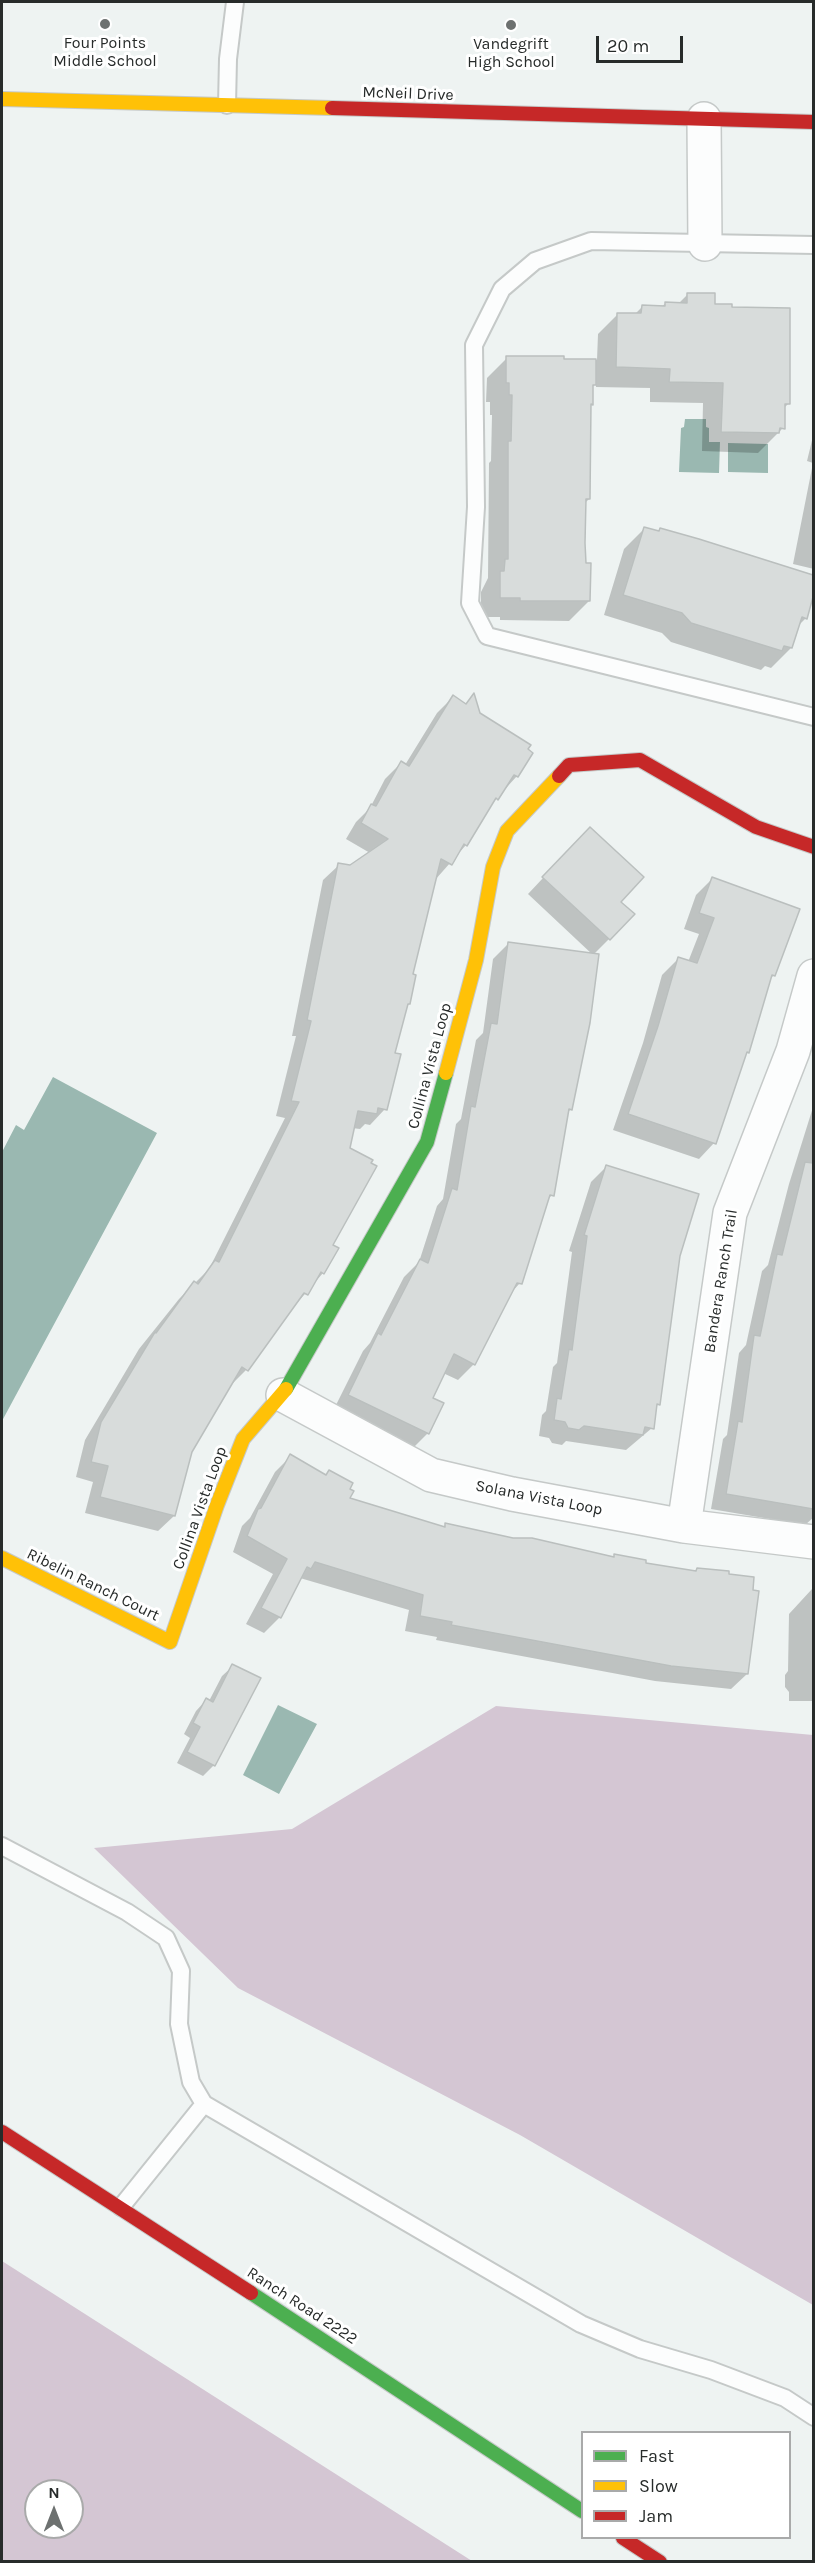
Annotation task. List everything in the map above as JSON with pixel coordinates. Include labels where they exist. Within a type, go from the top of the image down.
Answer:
[{"type":"street","name":"McNeil Drive","points":[[2,99],[813,123]]},
{"type":"street","points":[[704,119],[705,244]]},
{"type":"street","name":"Collina Vista Loop","points":[[170,1642],[217,1505],[243,1439],[283,1395],[427,1142],[476,960],[494,867],[507,831],[569,765],[640,760],[756,827],[813,847]]},
{"type":"street","name":"Bandera Ranch Trail","points":[[684,1526],[730,1213],[793,1051],[813,976]]},
{"type":"street","name":"Solana Vista Loop","points":[[283,1395],[431,1475],[512,1494],[684,1526],[813,1542]]},
{"type":"street","name":"Ribelin Ranch Court","points":[[2,1558],[170,1642]]},
{"type":"street","name":"Ranch Road 2222","points":[[2,2132],[121,2207],[581,2510]]},
{"type":"street","points":[[625,2539],[660,2562]]},
{"type":"lane","points":[[227,105],[228,59],[235,2]]},
{"type":"lane","points":[[813,245],[591,241],[535,261],[502,289],[474,345],[476,507],[470,603],[487,636],[813,717]]},
{"type":"lane","points":[[2,1846],[127,1912],[166,1938],[181,1971],[179,2024],[191,2082],[204,2104],[581,2324],[640,2349],[711,2370],[785,2398],[813,2416]]},
{"type":"lane","points":[[121,2207],[204,2104]]},
{"type":"shaded area","points":[[685,419],[706,419],[706,427],[709,428],[709,442],[720,442],[719,473],[679,472],[681,428],[684,427]]},
{"type":"shaded area","points":[[728,443],[768,444],[768,473],[728,472]]},
{"type":"shaded area","points":[[53,1077],[157,1133],[2,1421],[2,1152],[16,1125],[24,1130]]},
{"type":"shaded area","points":[[278,1705],[317,1724],[279,1794],[243,1775]]},
{"type":"shaded area","points":[[496,1706],[813,1735],[813,2305],[520,2135],[238,1988],[94,1848],[292,1829]]},
{"type":"shaded area","points":[[2,2261],[472,2561],[2,2561]]},
{"type":"building","points":[[687,293],[715,293],[715,304],[732,304],[732,307],[790,308],[790,404],[785,404],[785,429],[780,428],[779,433],[721,432],[723,383],[669,382],[670,369],[616,367],[617,313],[641,313],[642,305],[665,306],[665,302],[687,303]]},
{"type":"building","points":[[506,356],[564,356],[564,359],[596,359],[596,385],[593,385],[593,405],[591,404],[590,499],[586,499],[585,543],[586,563],[591,563],[590,601],[520,601],[520,598],[500,598],[500,571],[504,571],[505,559],[508,559],[508,441],[511,441],[512,395],[509,395],[509,383],[506,383]]},
{"type":"building","points":[[644,527],[659,531],[660,528],[699,539],[813,575],[813,597],[807,619],[802,617],[792,648],[784,646],[782,651],[691,623],[682,613],[623,595]]},
{"type":"building","points":[[474,693],[480,713],[531,745],[528,749],[533,753],[518,777],[514,775],[498,800],[496,798],[467,846],[464,844],[452,865],[441,859],[413,974],[416,975],[410,1004],[408,1004],[395,1053],[401,1054],[387,1110],[378,1108],[377,1114],[358,1111],[350,1148],[373,1160],[371,1163],[377,1166],[333,1245],[339,1248],[324,1274],[321,1272],[308,1295],[304,1293],[248,1371],[242,1367],[192,1452],[175,1516],[100,1497],[108,1466],[91,1462],[101,1422],[155,1332],[194,1281],[198,1284],[215,1260],[219,1262],[299,1102],[291,1101],[311,1021],[307,1020],[338,863],[350,865],[388,839],[361,823],[371,804],[376,806],[401,761],[409,766],[453,695],[466,704]]},
{"type":"building","points":[[590,827],[644,877],[621,902],[635,914],[610,940],[542,877]]},
{"type":"building","points":[[712,877],[800,909],[775,976],[772,975],[749,1053],[747,1052],[716,1144],[628,1114],[658,1026],[678,957],[697,963],[714,918],[699,913]]},
{"type":"building","points":[[508,942],[599,954],[590,1023],[572,1110],[569,1109],[554,1196],[550,1195],[522,1284],[517,1283],[475,1365],[454,1354],[433,1398],[444,1403],[429,1434],[348,1395],[378,1333],[381,1335],[420,1259],[428,1263],[452,1188],[457,1190],[471,1106],[475,1107],[491,1023],[497,1024]]},
{"type":"building","points":[[805,1162],[813,1163],[813,1509],[726,1494],[738,1421],[742,1422],[754,1335],[760,1336],[777,1254],[782,1255]]},
{"type":"building","points":[[606,1165],[699,1194],[680,1256],[660,1405],[657,1404],[654,1429],[645,1427],[643,1435],[584,1426],[579,1430],[568,1428],[565,1422],[554,1420],[557,1398],[561,1399],[569,1349],[572,1350],[587,1236],[584,1235]]},
{"type":"building","points":[[290,1454],[326,1475],[329,1470],[353,1483],[350,1489],[354,1491],[350,1498],[445,1527],[445,1523],[513,1538],[532,1538],[614,1557],[614,1554],[646,1560],[646,1563],[696,1571],[697,1568],[729,1571],[729,1574],[754,1577],[753,1590],[759,1591],[748,1674],[671,1666],[451,1625],[452,1622],[420,1616],[423,1595],[315,1562],[311,1569],[307,1567],[281,1618],[261,1608],[287,1559],[247,1536],[258,1509],[261,1508]]},
{"type":"building","points":[[232,1664],[261,1678],[215,1766],[187,1752],[200,1727],[193,1723],[206,1698],[213,1702]]},
{"type":"traffic: fast","points":[[286,1389],[427,1142],[446,1073]]},
{"type":"traffic: fast","points":[[251,2293],[581,2510]]},
{"type":"traffic: slow","points":[[2,99],[332,108]]},
{"type":"traffic: slow","points":[[446,1073],[476,960],[493,867],[507,831],[559,776]]},
{"type":"traffic: slow","points":[[2,1558],[170,1642],[217,1505],[243,1439],[286,1389]]},
{"type":"traffic: jam","points":[[332,108],[814,122]]},
{"type":"traffic: jam","points":[[559,776],[569,765],[640,760],[756,827],[814,847]]},
{"type":"traffic: jam","points":[[2,2132],[251,2293]]},
{"type":"traffic: jam","points":[[625,2539],[660,2562]]},
{"type":"place","name":"Four Points Middle School","points":[[105,24]]},
{"type":"place","name":"Vandegrift High School","points":[[511,25]]}]
